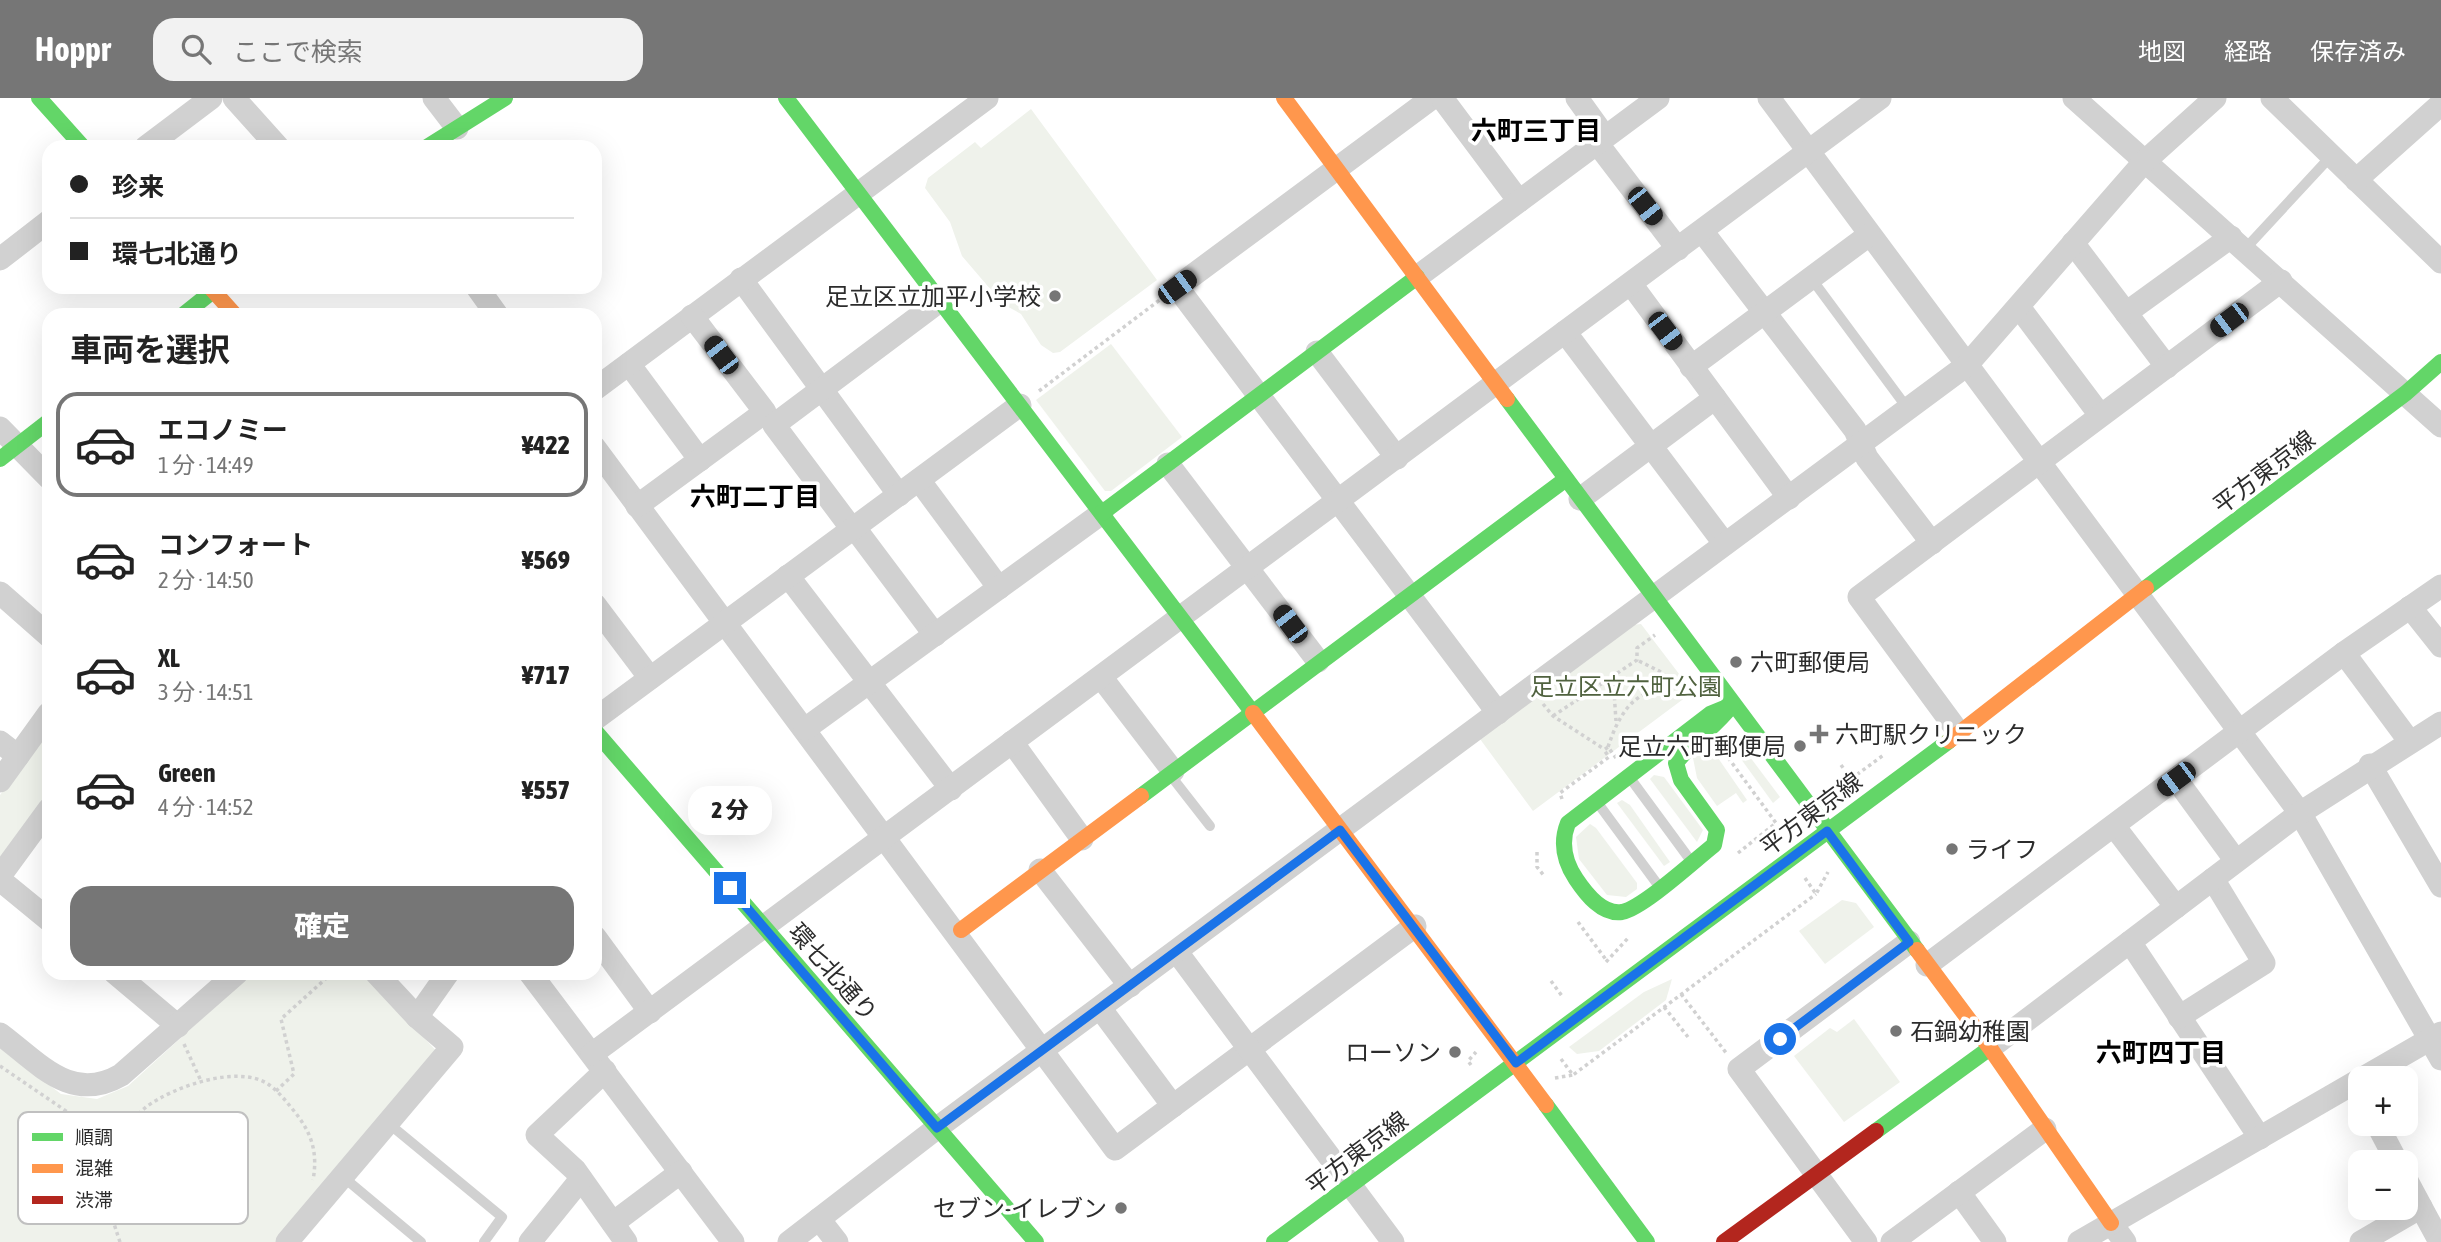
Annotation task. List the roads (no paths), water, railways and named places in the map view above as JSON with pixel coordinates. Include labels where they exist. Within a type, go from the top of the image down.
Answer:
[{"type":"street","points":[[155,140],[211,98]]},
{"type":"street","points":[[234,98],[272,140]]},
{"type":"street","points":[[434,98],[457,128]]},
{"type":"street","points":[[438,140],[505,98]]},
{"type":"street","points":[[786,98],[1415,926],[1647,1242]]},
{"type":"street","points":[[602,384],[987,98]]},
{"type":"street","points":[[1284,98],[1732,705],[1990,1048],[2125,1242]]},
{"type":"street","points":[[1432,98],[1177,287],[1498,713]]},
{"type":"street","points":[[1442,98],[1519,201]]},
{"type":"street","points":[[1577,98],[1601,140],[1678,249]]},
{"type":"street","points":[[805,729],[1102,513],[1658,98]]},
{"type":"street","points":[[1769,98],[1868,235],[2300,813],[2437,1044],[2394,1066]]},
{"type":"street","points":[[681,1172],[619,1233],[581,1179],[537,1135],[598,1063],[650,1012],[1880,98]]},
{"type":"street","points":[[2074,98],[2441,426]]},
{"type":"street","points":[[789,1242],[937,1128],[1967,365],[2144,162],[2215,98]]},
{"type":"street","points":[[2272,98],[2441,262]]},
{"type":"street","points":[[46,100],[77,140]]},
{"type":"street","points":[[2356,180],[2441,104]]},
{"type":"street","points":[[0,259],[42,226]]},
{"type":"street","points":[[1702,230],[1855,430],[1867,458],[1932,543]]},
{"type":"street","points":[[1691,366],[1868,235]]},
{"type":"street","points":[[2073,243],[2167,367]]},
{"type":"street","points":[[2126,313],[2238,243]]},
{"type":"street","points":[[741,279],[898,495]]},
{"type":"street","points":[[1959,733],[1859,597],[2281,281]]},
{"type":"street","points":[[1630,284],[1789,498]]},
{"type":"street","points":[[191,308],[207,294]]},
{"type":"street","points":[[219,294],[230,308]]},
{"type":"street","points":[[638,506],[700,460],[821,389],[941,300]]},
{"type":"street","points":[[2019,307],[2100,415]]},
{"type":"street","points":[[692,316],[935,635]]},
{"type":"street","points":[[1565,332],[1724,543]]},
{"type":"street","points":[[1317,352],[1397,457]]},
{"type":"street","name":"平方東京線","points":[[1274,1242],[1959,733],[2136,594],[2406,393],[2441,362]]},
{"type":"street","points":[[629,364],[700,460]]},
{"type":"street","points":[[1580,499],[1715,398]]},
{"type":"street","points":[[602,714],[1020,405]]},
{"type":"street","points":[[9,452],[42,426]]},
{"type":"street","points":[[0,428],[9,452],[42,473]]},
{"type":"street","points":[[602,457],[886,838],[959,931],[1115,1149],[1415,926]]},
{"type":"street","points":[[1168,464],[1318,661]]},
{"type":"street","points":[[959,931],[1318,661],[1566,479]]},
{"type":"street","points":[[919,480],[999,588]]},
{"type":"street","points":[[788,576],[951,789]]},
{"type":"street","points":[[1927,965],[2344,653],[2441,586]]},
{"type":"street","points":[[0,593],[42,630]]},
{"type":"street","points":[[2410,607],[2441,646]]},
{"type":"street","points":[[602,615],[650,678]]},
{"type":"street","points":[[2344,653],[2410,742]]},
{"type":"street","points":[[1101,677],[1171,772]]},
{"type":"street","points":[[1732,705],[1709,731],[1685,750],[1676,763],[1681,780],[1717,830],[1714,845],[1661,889],[1628,910],[1604,909],[1566,863],[1560,849],[1563,830],[1573,817],[1710,714],[1732,705]]},
{"type":"street","points":[[0,780],[9,749],[42,719]]},
{"type":"street","points":[[1724,1242],[1990,1048],[2300,813],[2370,765],[2441,723]]},
{"type":"street","name":"環七北通り","points":[[602,739],[1035,1242]]},
{"type":"street","points":[[1012,742],[1082,839]]},
{"type":"street","points":[[2370,765],[2441,886]]},
{"type":"street","points":[[2176,779],[2236,861]]},
{"type":"street","points":[[42,819],[0,878],[42,914]]},
{"type":"street","points":[[2113,825],[2176,907]]},
{"type":"street","points":[[1040,870],[1130,986]]},
{"type":"street","points":[[2179,1017],[2264,963],[2213,879]]},
{"type":"street","points":[[1866,1242],[1739,1069],[1909,942]]},
{"type":"street","points":[[2130,942],[2260,1138]]},
{"type":"street","points":[[602,947],[650,1012]]},
{"type":"street","points":[[1177,952],[1393,1242]]},
{"type":"street","points":[[123,980],[178,1026]]},
{"type":"street","points":[[0,1034],[62,1080],[79,1086],[104,1085],[121,1075],[229,980]]},
{"type":"street","points":[[287,1242],[452,1047],[417,1017],[383,980]]},
{"type":"street","points":[[417,1017],[442,980]]},
{"type":"street","points":[[535,980],[733,1242]]},
{"type":"street","points":[[1100,1008],[1173,1106]]},
{"type":"street","points":[[2080,1242],[2348,1090]]},
{"type":"street","points":[[1892,1242],[2045,1129]]},
{"type":"street","points":[[530,1242],[581,1179]]},
{"type":"street","points":[[1959,1192],[1995,1242]]},
{"type":"street","points":[[2418,1201],[2440,1242]]},
{"type":"street","points":[[2367,1241],[2421,1207]]},
{"type":"street","points":[[819,1219],[837,1242]]},
{"type":"lane","points":[[2238,243],[2332,155]]},
{"type":"lane","points":[[1811,278],[1908,409]]},
{"type":"lane","points":[[1171,772],[1210,827]]},
{"type":"lane","points":[[1628,776],[1693,864]]},
{"type":"lane","points":[[1596,800],[1661,889]]},
{"type":"lane","points":[[388,1123],[502,1217],[484,1242]]},
{"type":"lane","points":[[342,1176],[421,1242]]},
{"type":"place","name":"足立区立加平小学校","points":[[1055,296]]},
{"type":"place","name":"六町郵便局","points":[[1736,662]]},
{"type":"place","name":"六町駅クリニック","points":[[1819,734]]},
{"type":"place","name":"足立六町郵便局","points":[[1800,746]]},
{"type":"place","name":"ライフ","points":[[1952,849]]},
{"type":"place","name":"石鍋幼稚園","points":[[1896,1031]]},
{"type":"place","name":"ローソン","points":[[1455,1052]]},
{"type":"place","name":"セブン-イレブン","points":[[1121,1208]]},
{"type":"district","name":"六町三丁目","points":[[1536,131]]},
{"type":"district","name":"六町二丁目","points":[[755,497]]},
{"type":"district","name":"六町四丁目","points":[[2161,1053]]},
{"type":"park label","name":"足立区立六町公園","points":[[1626,686]]}]
